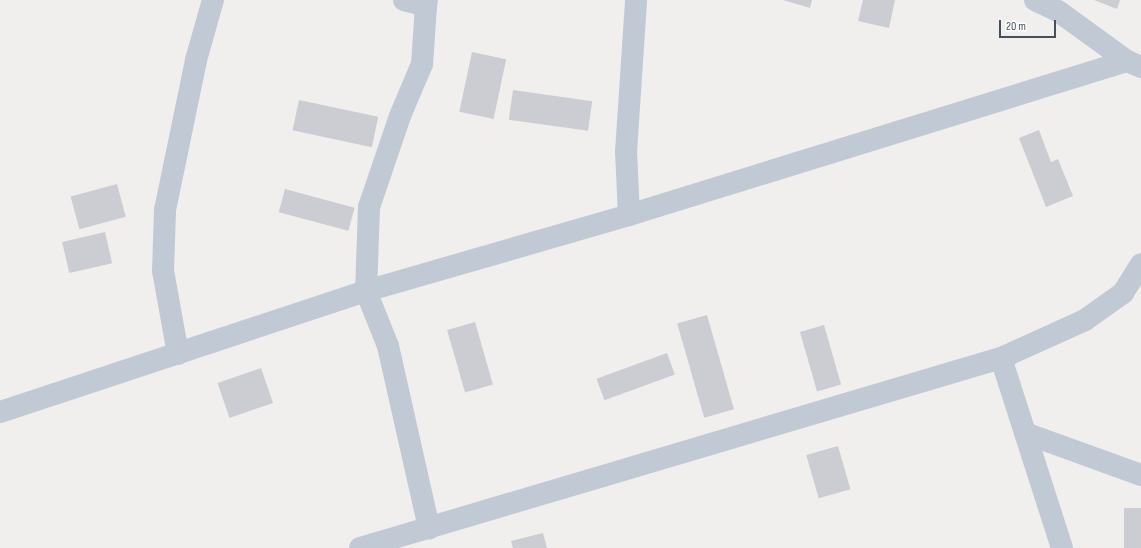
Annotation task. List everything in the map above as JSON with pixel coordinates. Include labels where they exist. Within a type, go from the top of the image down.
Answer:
[{"type":"street","points":[[178,354],[163,270],[165,210],[196,60],[213,0]]},
{"type":"street","points":[[404,0],[427,3],[422,64],[400,116],[369,207],[366,291],[388,346],[429,528]]},
{"type":"street","points":[[629,215],[626,152],[636,0]]},
{"type":"street","points":[[1035,0],[1058,11],[1134,64]]},
{"type":"street","points":[[0,412],[366,291],[629,215],[1134,64]]},
{"type":"street","points":[[360,548],[1001,358],[1085,320],[1122,293],[1141,264]]},
{"type":"street","points":[[1001,358],[1062,548]]},
{"type":"street","points":[[1025,433],[1141,475]]},
{"type":"building","points":[[783,0],[812,0],[810,8]]},
{"type":"building","points":[[863,0],[895,0],[889,28],[858,21]]},
{"type":"building","points":[[1094,0],[1120,0],[1117,9]]},
{"type":"building","points":[[472,52],[506,59],[494,119],[459,112]]},
{"type":"building","points":[[513,90],[592,101],[588,131],[509,120]]},
{"type":"building","points":[[299,100],[378,117],[372,147],[293,130]]},
{"type":"building","points":[[1039,130],[1051,162],[1058,159],[1073,196],[1046,207],[1019,138]]},
{"type":"building","points":[[117,184],[126,217],[79,229],[71,196]]},
{"type":"building","points":[[285,189],[355,208],[348,231],[279,212]]},
{"type":"building","points":[[105,232],[112,263],[69,273],[62,242]]},
{"type":"building","points":[[707,315],[734,409],[704,418],[677,324]]},
{"type":"building","points":[[475,322],[493,384],[465,392],[447,330]]},
{"type":"building","points":[[824,325],[841,385],[817,391],[800,332]]},
{"type":"building","points":[[667,353],[675,375],[604,400],[597,379]]},
{"type":"building","points":[[261,368],[273,403],[230,418],[218,383]]},
{"type":"building","points":[[838,446],[850,489],[819,498],[806,455]]},
{"type":"building","points":[[1124,508],[1141,508],[1141,548],[1124,548]]},
{"type":"building","points":[[543,533],[547,548],[513,548],[511,541]]}]
